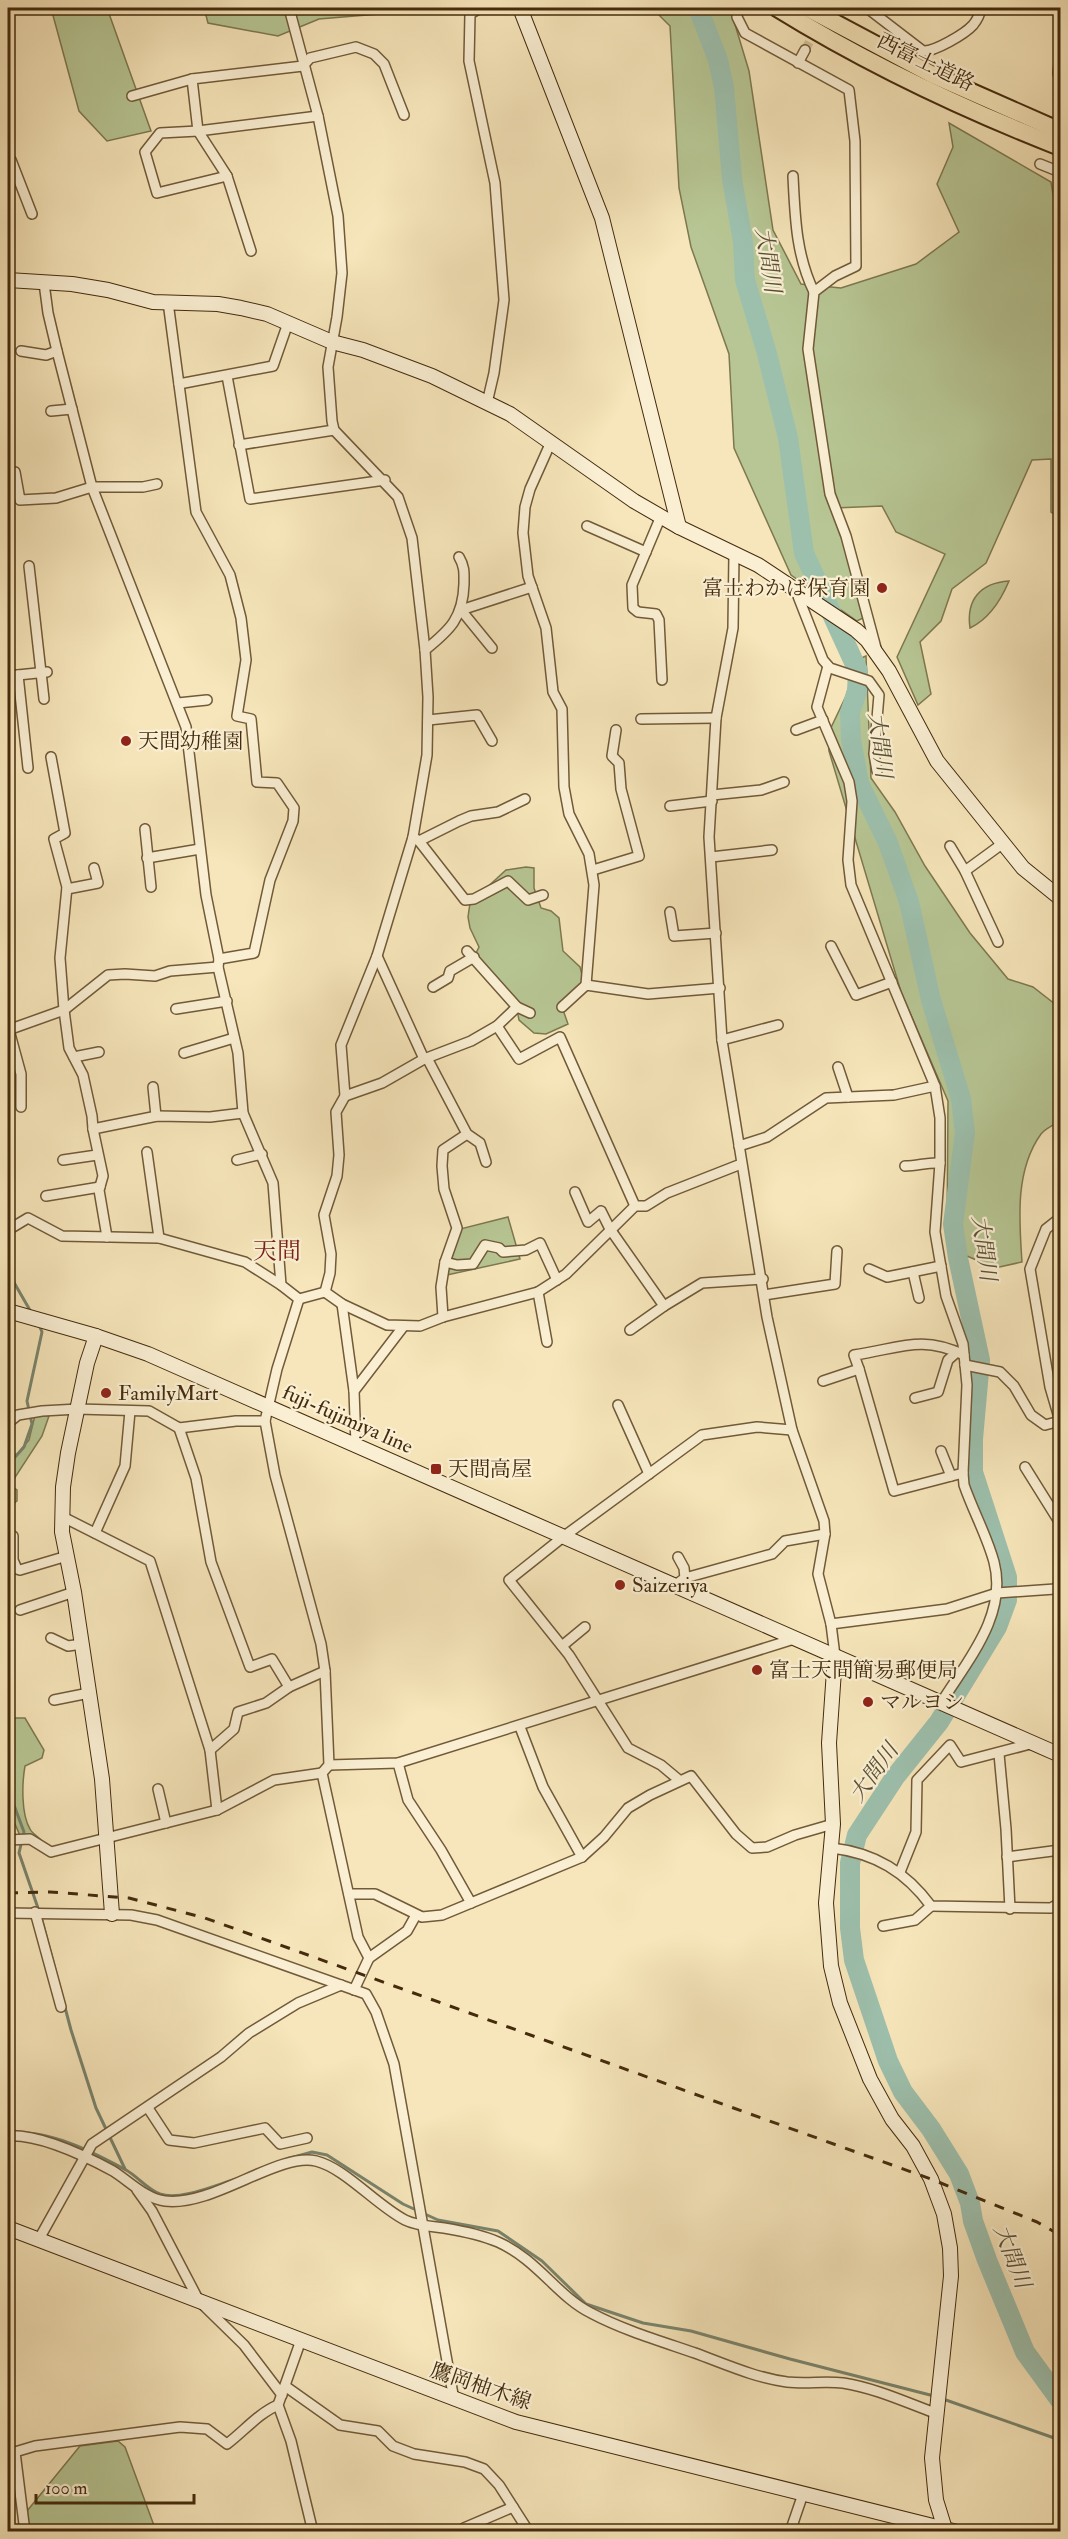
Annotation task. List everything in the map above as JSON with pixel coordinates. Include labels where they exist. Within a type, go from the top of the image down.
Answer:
[{"type":"highway","name":"西富士道路","points":[[777,8],[813,30],[896,73],[998,123],[1060,147]]},
{"type":"highway","name":"西富士道路","points":[[807,8],[933,75],[1060,130]]},
{"type":"street","points":[[289,8],[318,116],[338,216],[342,273],[328,367],[334,430],[385,480],[398,496],[412,538],[425,650],[428,720],[427,755],[416,839],[377,956],[341,1046],[345,1096],[336,1112],[339,1155],[337,1176],[324,1215],[331,1254],[330,1273],[325,1292]]},
{"type":"street","points":[[480,8],[470,14],[470,61],[495,183],[504,300],[495,374],[487,403]]},
{"type":"street","points":[[520,8],[602,218],[679,527]]},
{"type":"street","points":[[738,8],[737,17],[745,33],[849,90],[855,141],[856,266],[835,276],[814,292]]},
{"type":"street","points":[[867,8],[923,51],[931,52],[971,27],[979,17],[981,8]]},
{"type":"street","points":[[132,96],[192,79],[303,66],[310,58],[356,47],[374,54],[384,64],[404,115]]},
{"type":"street","points":[[798,63],[805,50]]},
{"type":"street","points":[[1060,57],[1058,73],[1060,80]]},
{"type":"street","points":[[192,79],[198,131],[227,176],[251,251]]},
{"type":"street","points":[[227,176],[157,193],[145,152],[160,133],[198,131],[318,116]]},
{"type":"street","points":[[8,162],[11,160],[32,214]]},
{"type":"street","points":[[1040,164],[1060,172]]},
{"type":"street","points":[[793,176],[797,244],[804,272],[814,292],[808,349],[830,494],[846,536],[877,653]]},
{"type":"street","points":[[8,280],[72,284],[108,290],[153,302],[218,304],[267,314],[332,342],[400,363],[510,414],[634,501],[679,527],[734,553],[809,597],[856,630],[877,653],[889,671],[937,761],[1002,844],[1030,874],[1060,898]]},
{"type":"street","points":[[44,283],[48,313],[92,487],[178,703],[190,749],[206,895],[238,1053],[243,1113],[273,1183],[281,1285]]},
{"type":"street","points":[[21,1107],[21,1074],[8,1030],[64,1010],[108,975],[155,976],[254,953],[270,880],[293,820],[294,808],[277,783],[257,782],[251,719],[237,716],[246,660],[241,618],[230,575],[196,512],[168,302]]},
{"type":"street","points":[[179,384],[273,366],[288,322]]},
{"type":"street","points":[[21,351],[46,356],[57,351]]},
{"type":"street","points":[[227,376],[250,499],[385,480]]},
{"type":"street","points":[[51,411],[72,409]]},
{"type":"street","points":[[239,445],[334,430]]},
{"type":"street","points":[[551,442],[530,489],[525,507],[523,533],[528,576],[546,628],[553,692],[562,709],[564,787],[569,814],[589,854],[594,885],[586,985],[562,1007]]},
{"type":"street","points":[[15,472],[20,500],[56,498],[92,487],[142,487],[157,484]]},
{"type":"street","points":[[661,516],[632,585],[633,608],[638,612],[656,614],[659,620],[662,680]]},
{"type":"street","points":[[587,526],[646,552]]},
{"type":"street","points":[[734,553],[734,628],[716,718],[712,798],[711,857],[722,1040],[767,1317],[792,1430],[818,1501],[825,1534],[818,1574],[831,1624],[835,1656],[830,1743],[833,1824],[827,1885],[827,1940],[840,2003],[870,2079],[892,2119],[924,2163],[944,2214],[950,2248],[951,2276],[932,2458],[936,2500],[951,2530]]},
{"type":"street","points":[[425,650],[449,630],[461,610],[464,566],[459,557]]},
{"type":"street","points":[[29,566],[43,673],[44,699]]},
{"type":"street","points":[[461,610],[532,587]]},
{"type":"street","points":[[795,589],[823,660],[828,666],[869,681],[879,695],[874,754],[878,771]]},
{"type":"street","points":[[461,610],[492,648]]},
{"type":"street","points":[[828,666],[817,707],[849,782],[852,801],[848,860],[851,885],[935,1086],[940,1118],[940,1162],[935,1232],[946,1296],[963,1344],[962,1357],[966,1385],[963,1473],[970,1501],[997,1577],[997,1593],[990,1624],[941,1703]]},
{"type":"street","points":[[8,676],[43,673]]},
{"type":"street","points":[[18,675],[28,768]]},
{"type":"street","points":[[178,703],[207,700]]},
{"type":"street","points":[[428,720],[477,716],[492,741]]},
{"type":"street","points":[[641,719],[716,718]]},
{"type":"street","points":[[796,730],[823,720]]},
{"type":"street","points":[[593,870],[639,856],[625,809],[619,763],[612,756],[615,730]]},
{"type":"street","points":[[51,757],[65,832],[54,839],[67,889],[60,958],[64,1010],[69,1048],[83,1075],[87,1089],[103,1176],[100,1187],[107,1237]]},
{"type":"street","points":[[670,806],[760,790],[784,782]]},
{"type":"street","points":[[416,839],[471,816],[498,813],[525,799]]},
{"type":"street","points":[[145,829],[151,887]]},
{"type":"street","points":[[416,839],[465,900],[474,899],[508,881],[528,900],[543,895]]},
{"type":"street","points":[[965,871],[1002,844]]},
{"type":"street","points":[[950,846],[965,871],[998,942]]},
{"type":"street","points":[[147,858],[200,849]]},
{"type":"street","points":[[711,857],[772,850]]},
{"type":"street","points":[[67,889],[98,883],[94,868]]},
{"type":"street","points":[[670,912],[674,936],[716,933]]},
{"type":"street","points":[[831,946],[856,995],[892,982]]},
{"type":"street","points":[[433,987],[448,978],[450,971],[471,954],[518,1007],[530,1013]]},
{"type":"street","points":[[377,956],[425,1059],[466,1134],[480,1143],[486,1162]]},
{"type":"street","points":[[586,985],[648,994],[720,988]]},
{"type":"street","points":[[176,1009],[227,1001]]},
{"type":"street","points":[[345,1096],[382,1083],[425,1059],[471,1041],[497,1026],[518,1007]]},
{"type":"street","points":[[722,1040],[778,1025]]},
{"type":"street","points":[[497,1026],[519,1059],[560,1037],[636,1206]]},
{"type":"street","points":[[184,1053],[234,1038]]},
{"type":"street","points":[[74,1057],[99,1052]]},
{"type":"street","points":[[838,1067],[848,1097]]},
{"type":"street","points":[[739,1146],[767,1137],[826,1098],[894,1095],[935,1086]]},
{"type":"street","points":[[153,1087],[156,1116]]},
{"type":"street","points":[[93,1130],[156,1116],[210,1117],[243,1113]]},
{"type":"street","points":[[444,1317],[441,1287],[445,1262],[458,1228],[444,1189],[443,1150],[466,1134]]},
{"type":"street","points":[[147,1152],[159,1238]]},
{"type":"street","points":[[237,1160],[262,1154]]},
{"type":"street","points":[[63,1160],[98,1155]]},
{"type":"street","points":[[905,1166],[917,1166],[923,1162],[940,1162]]},
{"type":"street","points":[[325,1292],[342,1304],[387,1325],[403,1327],[420,1326],[444,1317],[538,1292],[566,1274],[636,1206],[646,1206],[667,1192],[741,1164]]},
{"type":"street","points":[[46,1196],[100,1187]]},
{"type":"street","points":[[575,1192],[588,1222],[601,1211],[610,1229],[664,1306]]},
{"type":"street","points":[[8,1230],[28,1218],[62,1236],[159,1238],[245,1262],[299,1299]]},
{"type":"street","points":[[963,1473],[894,1491],[854,1355],[914,1344],[928,1343],[947,1347],[980,1367],[1000,1372],[1014,1386],[1031,1415],[1045,1425],[1060,1421],[1050,1387],[1030,1269],[1046,1229],[1060,1218]]},
{"type":"street","points":[[445,1262],[457,1265],[473,1263],[485,1245],[499,1248],[503,1252],[526,1250],[540,1243],[557,1280]]},
{"type":"street","points":[[764,1295],[835,1284],[837,1251]]},
{"type":"street","points":[[869,1269],[887,1277],[941,1266]]},
{"type":"street","points":[[913,1272],[919,1298]]},
{"type":"street","points":[[630,1330],[702,1283],[762,1280]]},
{"type":"street","points":[[299,1299],[325,1292]]},
{"type":"street","points":[[538,1292],[547,1342]]},
{"type":"street","points":[[10,1840],[30,1839],[51,1852],[217,1810],[274,1780],[322,1773],[329,1765],[325,1671],[316,1618],[275,1474],[267,1414],[277,1369],[299,1299]]},
{"type":"street","points":[[342,1304],[354,1391],[356,1445]]},
{"type":"street","name":"fuji-fujimiya line","points":[[8,1311],[96,1336],[148,1354],[267,1414],[356,1445],[562,1537],[680,1582],[794,1639],[1060,1755]]},
{"type":"street","points":[[354,1391],[403,1327]]},
{"type":"street","points":[[96,1336],[87,1363],[63,1487],[62,1532],[74,1592],[102,1779],[112,1914]]},
{"type":"street","points":[[915,1398],[938,1392],[948,1360],[962,1357]]},
{"type":"street","points":[[823,1380],[859,1369]]},
{"type":"street","points":[[618,1405],[649,1474]]},
{"type":"street","points":[[8,1423],[18,1415],[78,1409],[149,1411],[178,1428],[236,1421],[267,1414]]},
{"type":"street","points":[[96,1533],[124,1466],[130,1411]]},
{"type":"street","points":[[678,1780],[661,1765],[628,1748],[562,1647],[508,1580],[562,1537],[702,1435],[757,1427],[792,1430]]},
{"type":"street","points":[[178,1428],[196,1478],[211,1562],[250,1667],[272,1659],[289,1687]]},
{"type":"street","points":[[941,1451],[951,1476]]},
{"type":"street","points":[[1025,1467],[1060,1523]]},
{"type":"street","points":[[63,1517],[150,1561],[210,1750],[217,1810]]},
{"type":"street","points":[[680,1582],[772,1554],[785,1541],[825,1534]]},
{"type":"street","points":[[13,1536],[14,1560],[17,1569],[67,1556]]},
{"type":"street","points":[[678,1557],[684,1568],[680,1582]]},
{"type":"street","points":[[831,1624],[947,1609],[997,1593],[1059,1588]]},
{"type":"street","points":[[20,1610],[74,1592]]},
{"type":"street","points":[[562,1647],[585,1627]]},
{"type":"street","points":[[51,1638],[68,1646],[82,1644]]},
{"type":"street","points":[[329,1765],[398,1763],[599,1702],[794,1639]]},
{"type":"street","points":[[210,1750],[234,1729],[238,1713],[266,1703],[289,1687],[325,1671]]},
{"type":"street","points":[[54,1700],[89,1694]]},
{"type":"street","points":[[520,1726],[543,1787],[582,1857]]},
{"type":"street","points":[[900,1872],[916,1832],[917,1780],[950,1745],[961,1762],[999,1754],[1034,1743]]},
{"type":"street","points":[[999,1754],[1010,1908]]},
{"type":"street","points":[[398,1763],[408,1800],[441,1850],[471,1903]]},
{"type":"street","points":[[322,1773],[358,1937],[369,1958]]},
{"type":"street","points":[[349,1894],[375,1894],[422,1917],[442,1915],[582,1857],[604,1837],[628,1808],[678,1780],[691,1776],[735,1834],[752,1848],[767,1847],[795,1835],[833,1824]]},
{"type":"street","points":[[158,1789],[166,1823]]},
{"type":"street","points":[[832,1848],[846,1849],[900,1872],[915,1885],[931,1906]]},
{"type":"street","points":[[1007,1857],[1060,1850]]},
{"type":"street","points":[[883,1926],[915,1920],[931,1906],[1051,1908],[1060,1903]]},
{"type":"street","points":[[35,1912],[62,2007]]},
{"type":"street","points":[[8,1913],[112,1914],[158,1920],[366,1994],[376,2012],[393,2064],[454,2400]]},
{"type":"street","points":[[354,1989],[369,1958],[407,1931],[416,1915]]},
{"type":"street","points":[[39,2239],[92,2144],[221,2057],[249,2033],[298,2003],[341,1985]]},
{"type":"street","points":[[148,2108],[169,2140],[194,2143],[265,2128],[280,2144],[308,2138]]},
{"type":"street","points":[[8,2136],[42,2141],[84,2158],[112,2171],[164,2202],[180,2201],[218,2191],[285,2164],[305,2160],[316,2161],[330,2166],[383,2207],[407,2221],[474,2234],[497,2242],[534,2264],[589,2313],[637,2333],[760,2376],[788,2382],[842,2383],[936,2409]]},
{"type":"street","points":[[133,2185],[152,2211],[199,2301],[244,2345],[284,2391],[340,2425],[378,2431],[393,2446],[414,2454],[465,2462],[484,2469],[499,2485],[529,2532]]},
{"type":"street","name":"鷹岡柚木線","points":[[8,2228],[516,2422],[951,2530]]},
{"type":"street","points":[[301,2340],[278,2405],[291,2441],[313,2532]]},
{"type":"street","points":[[25,2532],[15,2452],[35,2446],[180,2427],[207,2429],[227,2444],[244,2432],[266,2410],[278,2405]]},
{"type":"street","points":[[790,2532],[804,2494]]},
{"type":"street","points":[[464,2528],[513,2507]]},
{"type":"green space","points":[[51,8],[107,8],[151,131],[107,141],[79,111]]},
{"type":"green space","points":[[204,8],[387,8],[390,13],[319,19],[278,36],[208,23]]},
{"type":"green space","points":[[652,8],[730,8],[749,71],[773,230],[801,284],[841,288],[916,264],[959,232],[937,184],[953,147],[949,123],[1051,182],[1060,234],[1060,518],[1051,512],[1051,459],[1032,460],[986,563],[952,589],[941,621],[920,642],[931,694],[918,705],[897,657],[945,554],[896,532],[882,506],[835,508],[863,618],[857,621],[791,575],[734,448],[729,354],[691,247],[679,188],[670,26]]},
{"type":"green space","points":[[1009,581],[994,608],[983,620],[970,628],[970,609],[977,595],[990,585]]},
{"type":"green space","points":[[866,656],[871,778],[895,812],[925,866],[970,933],[1008,979],[1033,987],[1060,1008],[1060,1120],[1041,1134],[1027,1163],[1020,1212],[1022,1262],[995,1268],[960,1253],[947,1240],[948,1101],[901,992],[829,751],[828,734],[846,696],[857,660]]},
{"type":"green space","points":[[534,868],[534,888],[541,908],[551,911],[559,918],[563,951],[580,967],[584,982],[562,1007],[568,1024],[546,1034],[534,1033],[519,1020],[515,1000],[474,957],[479,947],[470,928],[468,917],[470,903],[506,870]]},
{"type":"green space","points":[[508,1217],[520,1259],[447,1275],[460,1229]]},
{"type":"green space","points":[[35,1415],[49,1416],[42,1436],[10,1485],[17,1490],[17,1501],[8,1508],[8,1455],[17,1454],[29,1440]]},
{"type":"green space","points":[[8,1715],[11,1718],[25,1718],[44,1750],[42,1758],[25,1766],[24,1773],[25,1815],[31,1830],[40,1839],[33,1841],[21,1838],[12,1817],[8,1816]]},
{"type":"green space","points":[[118,2441],[125,2447],[156,2531],[29,2531],[27,2511],[80,2446]]},
{"type":"waterway","name":"大間川","points":[[698,8],[718,60],[724,87],[732,179],[743,242],[745,280],[766,350],[788,438],[804,553],[858,671],[857,691],[850,713],[851,739],[859,783],[888,843],[909,902],[931,1000],[961,1099],[965,1133],[953,1224],[980,1360],[973,1439],[973,1472],[1007,1577],[1007,1600],[997,1627],[939,1722],[895,1777],[857,1835],[850,1863],[850,1928],[854,1960],[888,2061],[903,2092],[931,2129],[959,2174],[987,2260],[1025,2352],[1060,2400]]},
{"type":"waterway","points":[[8,1272],[31,1312]]},
{"type":"waterway","points":[[8,1465],[24,1447],[32,1424],[27,1401],[42,1332],[39,1325]]},
{"type":"waterway","points":[[8,1789],[24,1832],[19,1853],[39,1911]]},
{"type":"waterway","points":[[41,1917],[71,2030],[96,2108],[125,2169]]},
{"type":"waterway","points":[[23,2133],[62,2140],[89,2151],[126,2170],[151,2189],[168,2196],[188,2194],[236,2179]]},
{"type":"waterway","points":[[287,2159],[312,2152],[327,2155],[403,2204],[438,2220],[498,2231],[542,2261],[586,2304],[643,2323],[691,2331],[934,2396]]},
{"type":"waterway","points":[[943,2399],[1060,2440]]},
{"type":"tunnel","points":[[805,50],[828,8]]},
{"type":"railway","points":[[8,1893],[50,1892],[129,1898],[205,1918],[931,2179],[1037,2222],[1060,2235]]},
{"type":"place","name":"富士わかば保育園","points":[[882,588]]},
{"type":"place","name":"天間幼稚園","points":[[126,741]]},
{"type":"place","name":"FamilyMart","points":[[106,1393]]},
{"type":"place","name":"天間高屋","points":[[436,1469]]},
{"type":"place","name":"Saizeriya","points":[[620,1585]]},
{"type":"place","name":"富士天間簡易郵便局","points":[[757,1670]]},
{"type":"place","name":"マルヨシ","points":[[868,1702]]},
{"type":"district","name":"天間","points":[[277,1251]]}]
